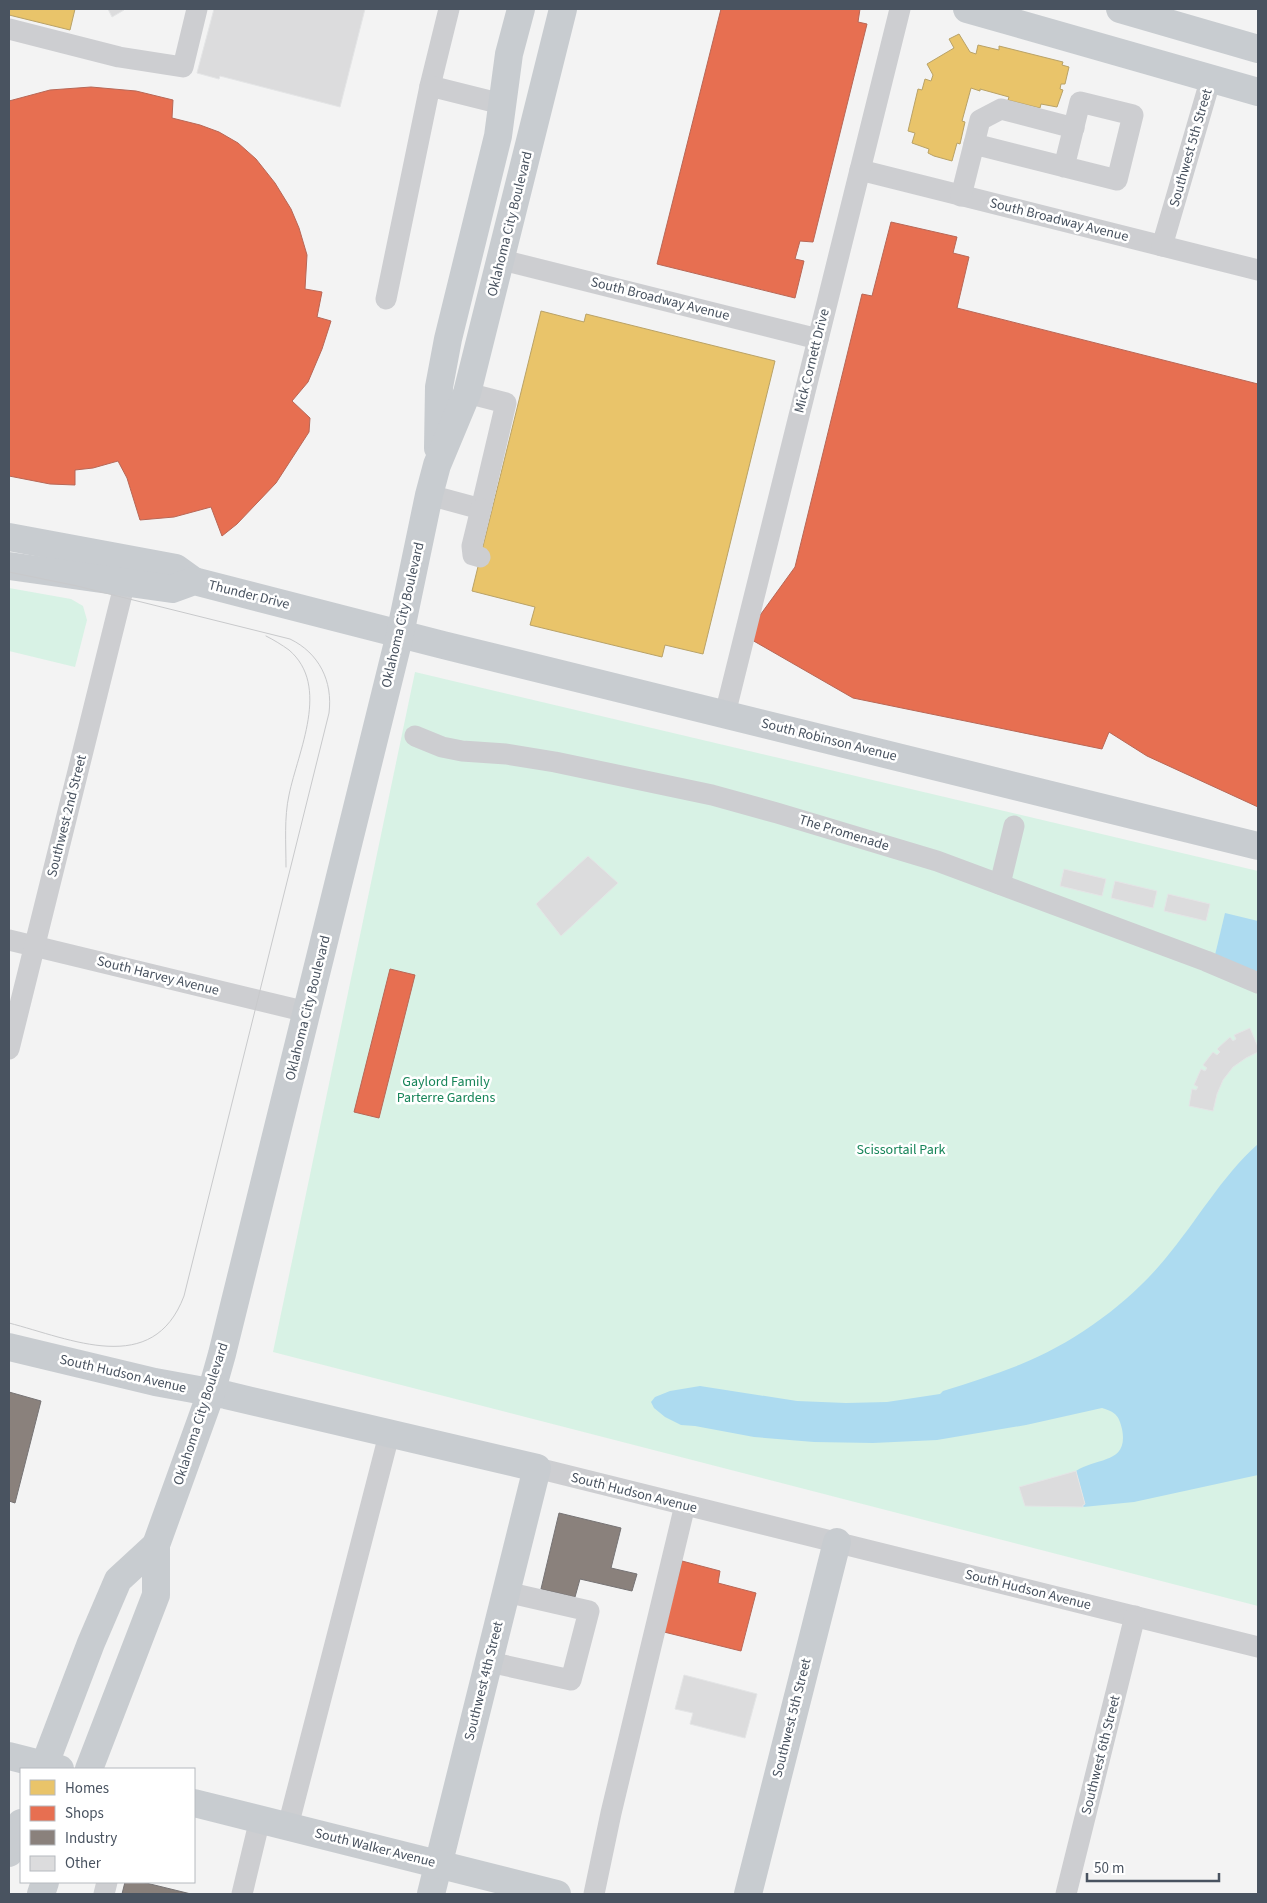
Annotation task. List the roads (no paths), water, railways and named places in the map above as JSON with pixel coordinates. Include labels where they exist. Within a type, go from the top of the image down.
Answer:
[{"type":"main road","name":"Oklahoma City Boulevard","points":[[437,465],[439,388],[448,339],[498,136],[509,54],[521,9]]},
{"type":"main road","name":"Oklahoma City Boulevard","points":[[89,1768],[156,1595],[156,1545],[211,1393],[226,1338],[400,634],[429,495],[437,465],[467,393],[502,260],[563,9]]},
{"type":"main road","points":[[967,9],[1258,92]]},
{"type":"main road","points":[[1120,9],[1258,49]]},
{"type":"main road","name":"Southwest 5th Street","points":[[1182,26],[1211,78]]},
{"type":"main road","name":"Thunder Drive","points":[[9,537],[185,575],[400,634]]},
{"type":"main road","name":"Thunder Drive","points":[[9,566],[172,589],[185,575]]},
{"type":"main road","name":"South Robinson Avenue","points":[[400,634],[1258,846]]},
{"type":"main road","name":"South Hudson Avenue","points":[[9,1347],[154,1382],[226,1395],[537,1468]]},
{"type":"main road","name":"Southwest 4th Street","points":[[431,1894],[537,1468]]},
{"type":"main road","name":"Southwest 5th Street","points":[[748,1894],[836,1542]]},
{"type":"main road","name":"Oklahoma City Boulevard","points":[[49,1768],[91,1643],[118,1580],[156,1545]]},
{"type":"main road","points":[[9,1756],[49,1768]]},
{"type":"main road","name":"South Walker Avenue","points":[[195,1803],[557,1894]]},
{"type":"main road","points":[[9,1853],[20,1826]]},
{"type":"street","points":[[9,29],[119,57],[183,67],[197,9]]},
{"type":"street","points":[[386,299],[430,86],[449,9]]},
{"type":"street","name":"Mick Cornett Drive","points":[[725,714],[900,9]]},
{"type":"street","name":"Southwest 5th Street","points":[[1162,246],[1211,78]]},
{"type":"street","points":[[430,86],[502,104]]},
{"type":"street","points":[[974,144],[1064,167],[1117,180],[1132,115],[1080,102],[1064,167]]},
{"type":"street","points":[[961,196],[980,120],[1001,109],[1074,128]]},
{"type":"street","name":"South Broadway Avenue","points":[[860,170],[1258,270]]},
{"type":"street","name":"South Broadway Avenue","points":[[502,260],[818,339]]},
{"type":"street","points":[[467,393],[506,403],[472,546],[473,555],[480,557]]},
{"type":"street","points":[[429,495],[481,509]]},
{"type":"street","name":"Southwest 2nd Street","points":[[9,1049],[125,582]]},
{"type":"street","name":"The Promenade","points":[[415,736],[442,747],[462,751],[506,754],[555,762],[712,795],[938,861],[1206,961],[1258,983]]},
{"type":"street","points":[[1000,884],[1014,826]]},
{"type":"street","name":"South Harvey Avenue","points":[[9,940],[307,1012]]},
{"type":"street","points":[[288,1826],[390,1435]]},
{"type":"street","name":"South Hudson Avenue","points":[[537,1468],[1258,1647]]},
{"type":"street","points":[[594,1894],[613,1804],[685,1505]]},
{"type":"street","points":[[489,1662],[571,1680],[589,1611],[506,1592]]},
{"type":"street","name":"Southwest 6th Street","points":[[1066,1894],[1135,1616]]},
{"type":"street","points":[[242,1894],[260,1819]]},
{"type":"water","points":[[1225,913],[1258,921],[1258,976],[1215,955]]},
{"type":"water","points":[[1258,1144],[1258,1475],[1134,1502],[1083,1507],[1085,1504],[1076,1471],[1110,1458],[1121,1448],[1123,1440],[1118,1417],[1102,1408],[1026,1425],[937,1440],[873,1443],[814,1442],[754,1437],[681,1425],[665,1417],[654,1408],[651,1402],[655,1397],[670,1391],[700,1386],[797,1401],[887,1402],[940,1394],[943,1391],[1019,1365],[1080,1334],[1117,1307],[1165,1259],[1232,1171]]},
{"type":"tram line","points":[[9,572],[77,586],[290,639],[309,652],[322,669],[329,690],[330,701],[329,713],[184,1296],[170,1321],[152,1337],[131,1345],[108,1346],[83,1343],[9,1323]]},
{"type":"tram line","points":[[266,636],[289,650],[301,665],[308,682],[310,700],[304,739],[287,804],[286,867]]},
{"type":"park label","name":"Gaylord Family Parterre Gardens","points":[[446,1090]]},
{"type":"park label","name":"Scissortail Park","points":[[901,1150]]}]
